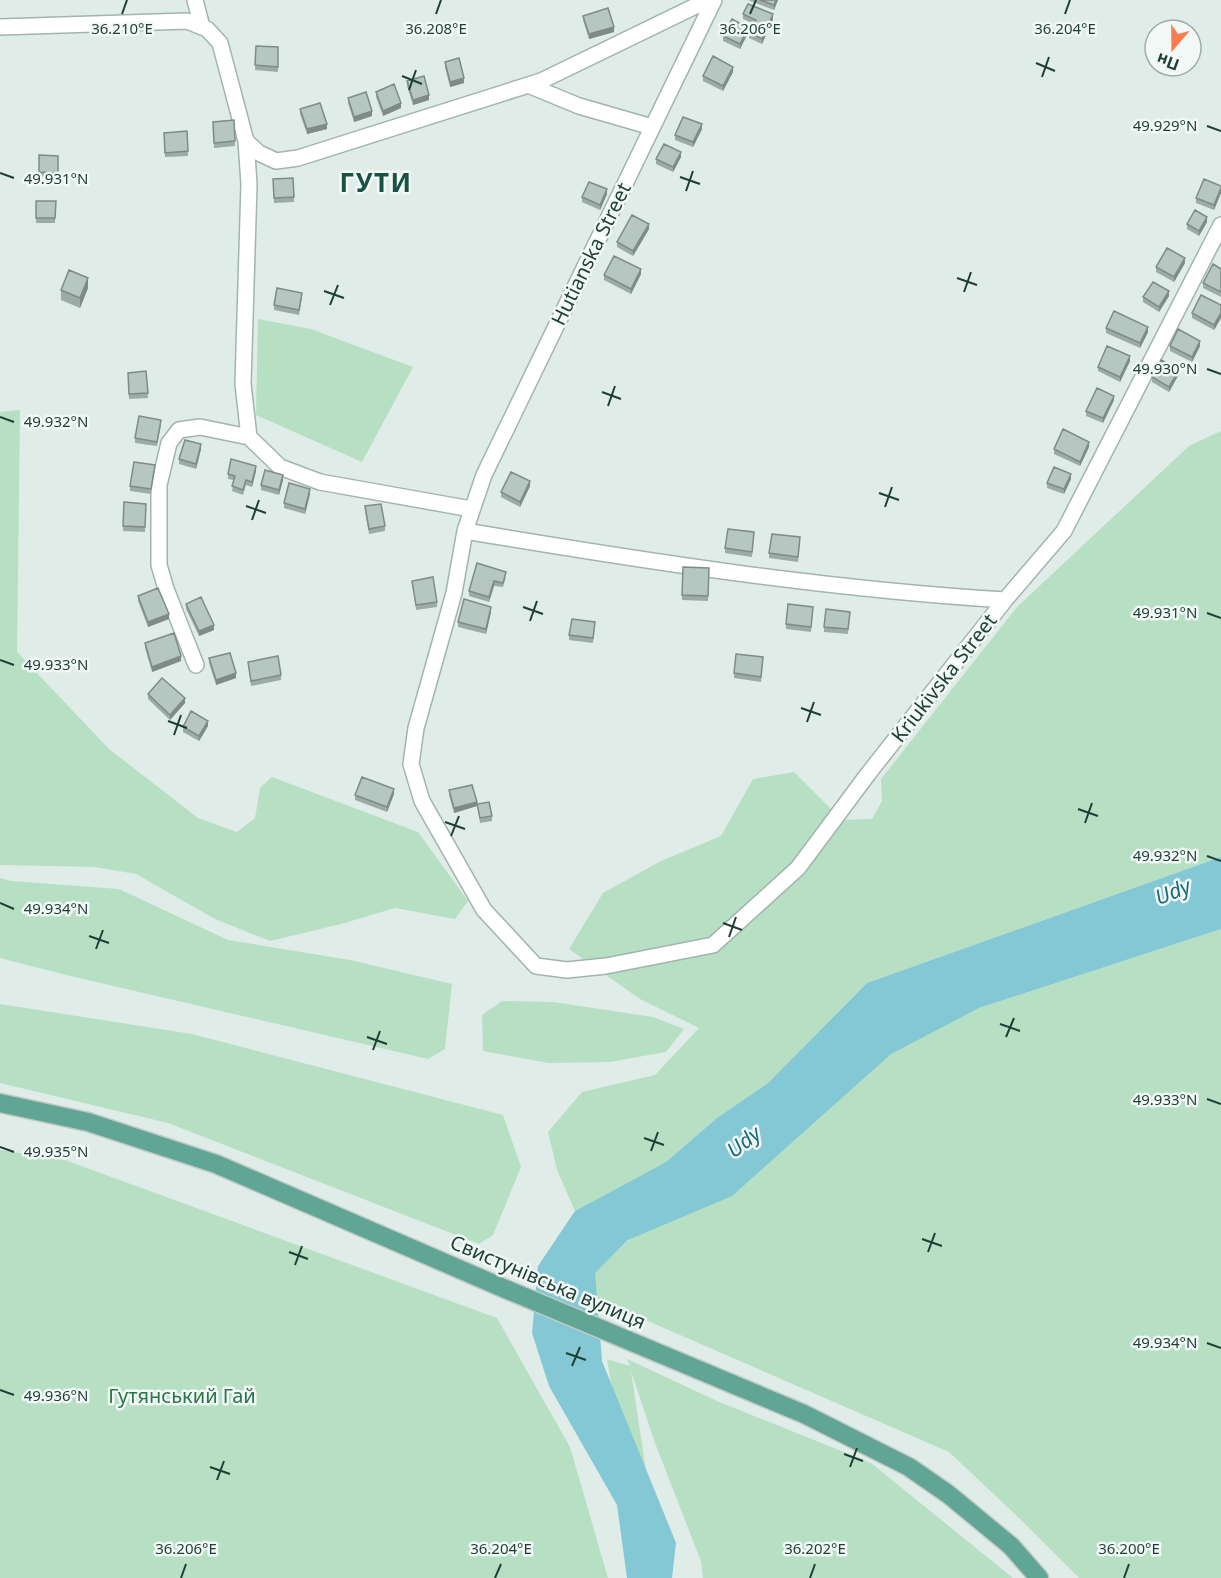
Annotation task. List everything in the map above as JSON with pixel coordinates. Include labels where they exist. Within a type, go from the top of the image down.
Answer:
[{"type":"main road","name":"Свистунівська вулиця","points":[[0,1103],[88,1122],[216,1164],[503,1288],[804,1414],[909,1467],[948,1494],[1011,1546],[1039,1578]]},
{"type":"street","points":[[195,0],[202,27]]},
{"type":"street","points":[[249,184],[262,167],[276,161],[298,158],[541,81],[708,0]]},
{"type":"street","name":"Hutianska Street","points":[[536,966],[484,910],[422,801],[411,764],[416,728],[454,592],[465,531],[484,475],[714,0]]},
{"type":"street","points":[[0,27],[187,21],[207,29],[220,43],[246,141],[249,184],[243,384],[249,437]]},
{"type":"street","points":[[528,85],[579,106],[652,127]]},
{"type":"street","points":[[246,141],[259,153],[276,161]]},
{"type":"street","name":"Kriukivska Street","points":[[536,966],[567,970],[606,966],[713,945],[798,868],[868,774],[1005,600],[1064,531],[1221,225]]},
{"type":"street","points":[[196,665],[159,565],[159,485],[169,443],[180,430],[200,427],[249,437],[280,467],[320,482],[471,509]]},
{"type":"street","points":[[465,531],[772,578],[937,596],[1005,600]]},
{"type":"green space","points":[[258,319],[311,329],[413,367],[362,462],[256,415]]},
{"type":"green space","points":[[20,410],[17,652],[109,749],[198,818],[237,832],[255,818],[260,788],[272,777],[418,832],[468,901],[455,919],[395,908],[270,941],[215,919],[136,874],[95,867],[0,865],[0,412]]},
{"type":"green space","points":[[1221,431],[1221,857],[867,983],[768,1083],[717,1118],[666,1162],[575,1211],[557,1170],[548,1132],[582,1092],[655,1075],[699,1028],[640,999],[569,949],[603,893],[661,861],[721,836],[753,779],[794,772],[842,820],[872,819],[882,801],[881,779],[1017,607],[1189,446]]},
{"type":"green space","points":[[0,878],[11,881],[119,889],[228,940],[350,960],[452,984],[445,1049],[428,1059],[0,958]]},
{"type":"green space","points":[[1221,929],[1221,1578],[1079,1578],[949,1452],[595,1298],[594,1273],[631,1238],[888,1050],[979,1008]]},
{"type":"green space","points":[[502,1001],[553,1002],[653,1017],[684,1029],[666,1052],[610,1062],[548,1063],[483,1051],[482,1015]]},
{"type":"green space","points":[[0,1004],[192,1034],[503,1115],[521,1167],[493,1235],[479,1244],[168,1123],[0,1083]]},
{"type":"green space","name":"Гутянський Гай","points":[[0,1150],[65,1160],[497,1318],[570,1447],[608,1578],[0,1578]]},
{"type":"green space","points":[[607,1359],[630,1366],[627,1359],[717,1401],[871,1463],[1013,1578],[703,1578],[701,1561],[655,1443],[631,1371],[662,1578],[645,1578]]},
{"type":"water","name":"Udy","points":[[1221,857],[1221,929],[979,1008],[891,1054],[732,1196],[628,1240],[595,1273],[602,1361],[676,1543],[672,1578],[627,1578],[617,1505],[549,1386],[532,1333],[538,1266],[575,1211],[666,1162],[717,1118],[768,1083],[867,983]]},
{"type":"building","points":[[760,0],[776,0],[774,5]]},
{"type":"building","points":[[748,4],[773,14],[762,39],[749,33],[756,20],[743,14]]},
{"type":"building","points":[[608,8],[614,27],[589,34],[583,16]]},
{"type":"building","points":[[732,19],[748,28],[740,44],[723,36]]},
{"type":"building","points":[[256,46],[278,47],[278,67],[255,65]]},
{"type":"building","points":[[713,56],[733,67],[723,86],[703,76]]},
{"type":"building","points":[[459,58],[464,78],[450,82],[445,62]]},
{"type":"building","points":[[424,76],[429,95],[413,100],[407,81]]},
{"type":"building","points":[[394,84],[401,103],[383,111],[376,92]]},
{"type":"building","points":[[366,92],[372,111],[354,117],[348,98]]},
{"type":"building","points":[[320,103],[327,124],[307,129],[300,109]]},
{"type":"building","points":[[683,117],[702,124],[693,142],[675,135]]},
{"type":"building","points":[[234,120],[235,141],[214,143],[213,122]]},
{"type":"building","points":[[187,131],[188,151],[165,153],[164,133]]},
{"type":"building","points":[[664,144],[681,152],[673,167],[656,159]]},
{"type":"building","points":[[39,155],[58,156],[58,173],[39,172]]},
{"type":"building","points":[[293,178],[294,197],[274,198],[273,179]]},
{"type":"building","points":[[1204,179],[1221,186],[1214,205],[1196,198]]},
{"type":"building","points":[[589,182],[607,189],[600,205],[582,197]]},
{"type":"building","points":[[36,201],[56,201],[55,218],[36,218]]},
{"type":"building","points":[[1195,210],[1207,217],[1199,231],[1187,224]]},
{"type":"building","points":[[632,215],[649,224],[633,251],[617,242]]},
{"type":"building","points":[[1167,248],[1185,258],[1174,277],[1156,267]]},
{"type":"building","points":[[614,256],[641,269],[631,289],[604,275]]},
{"type":"building","points":[[1213,264],[1221,269],[1221,292],[1203,283]]},
{"type":"building","points":[[69,270],[88,278],[80,298],[61,290]]},
{"type":"building","points":[[1153,282],[1169,291],[1159,307],[1143,297]]},
{"type":"building","points":[[277,288],[302,293],[299,310],[274,305]]},
{"type":"building","points":[[1201,295],[1221,305],[1221,313],[1214,325],[1192,313]]},
{"type":"building","points":[[1114,311],[1148,327],[1140,343],[1106,328]]},
{"type":"building","points":[[1178,329],[1200,341],[1192,357],[1170,346]]},
{"type":"building","points":[[1107,346],[1130,356],[1120,377],[1098,367]]},
{"type":"building","points":[[1161,360],[1179,369],[1169,387],[1152,377]]},
{"type":"building","points":[[146,371],[148,393],[129,394],[128,373]]},
{"type":"building","points":[[1097,388],[1114,396],[1103,418],[1086,411]]},
{"type":"building","points":[[139,416],[161,420],[157,442],[135,438]]},
{"type":"building","points":[[1063,429],[1089,442],[1080,462],[1054,449]]},
{"type":"building","points":[[185,440],[201,444],[196,464],[179,459]]},
{"type":"building","points":[[231,459],[256,466],[252,482],[246,480],[243,490],[232,486],[235,476],[228,474]]},
{"type":"building","points":[[134,462],[155,465],[151,489],[130,486]]},
{"type":"building","points":[[1054,467],[1071,474],[1064,489],[1047,483]]},
{"type":"building","points":[[265,470],[283,475],[279,490],[261,485]]},
{"type":"building","points":[[511,472],[530,481],[520,502],[501,492]]},
{"type":"building","points":[[289,483],[310,489],[305,509],[284,503]]},
{"type":"building","points":[[124,502],[146,504],[145,527],[123,526]]},
{"type":"building","points":[[381,504],[385,526],[369,529],[365,506]]},
{"type":"building","points":[[728,529],[754,532],[752,552],[725,548]]},
{"type":"building","points":[[772,534],[800,537],[798,557],[769,553]]},
{"type":"building","points":[[477,563],[506,572],[503,583],[494,581],[489,597],[469,591]]},
{"type":"building","points":[[683,567],[709,568],[708,596],[682,595]]},
{"type":"building","points":[[433,577],[437,602],[416,605],[412,581]]},
{"type":"building","points":[[158,588],[169,614],[148,622],[138,596]]},
{"type":"building","points":[[201,597],[214,625],[199,631],[186,604]]},
{"type":"building","points":[[464,599],[491,607],[486,629],[458,622]]},
{"type":"building","points":[[788,604],[813,607],[811,627],[786,624]]},
{"type":"building","points":[[826,609],[850,612],[848,629],[824,627]]},
{"type":"building","points":[[572,619],[595,622],[593,638],[569,635]]},
{"type":"building","points":[[174,633],[181,656],[152,667],[145,643]]},
{"type":"building","points":[[230,653],[236,673],[216,680],[209,658]]},
{"type":"building","points":[[736,654],[763,657],[761,677],[734,673]]},
{"type":"building","points":[[278,656],[281,675],[251,681],[248,662]]},
{"type":"building","points":[[162,678],[185,698],[170,715],[148,694]]},
{"type":"building","points":[[191,711],[208,721],[199,736],[183,727]]},
{"type":"building","points":[[362,777],[394,789],[387,807],[355,795]]},
{"type":"building","points":[[472,785],[477,802],[454,808],[449,790]]},
{"type":"building","points":[[489,802],[492,816],[480,818],[477,804]]},
{"type":"district","name":"ГУТИ","points":[[376,183]]}]
